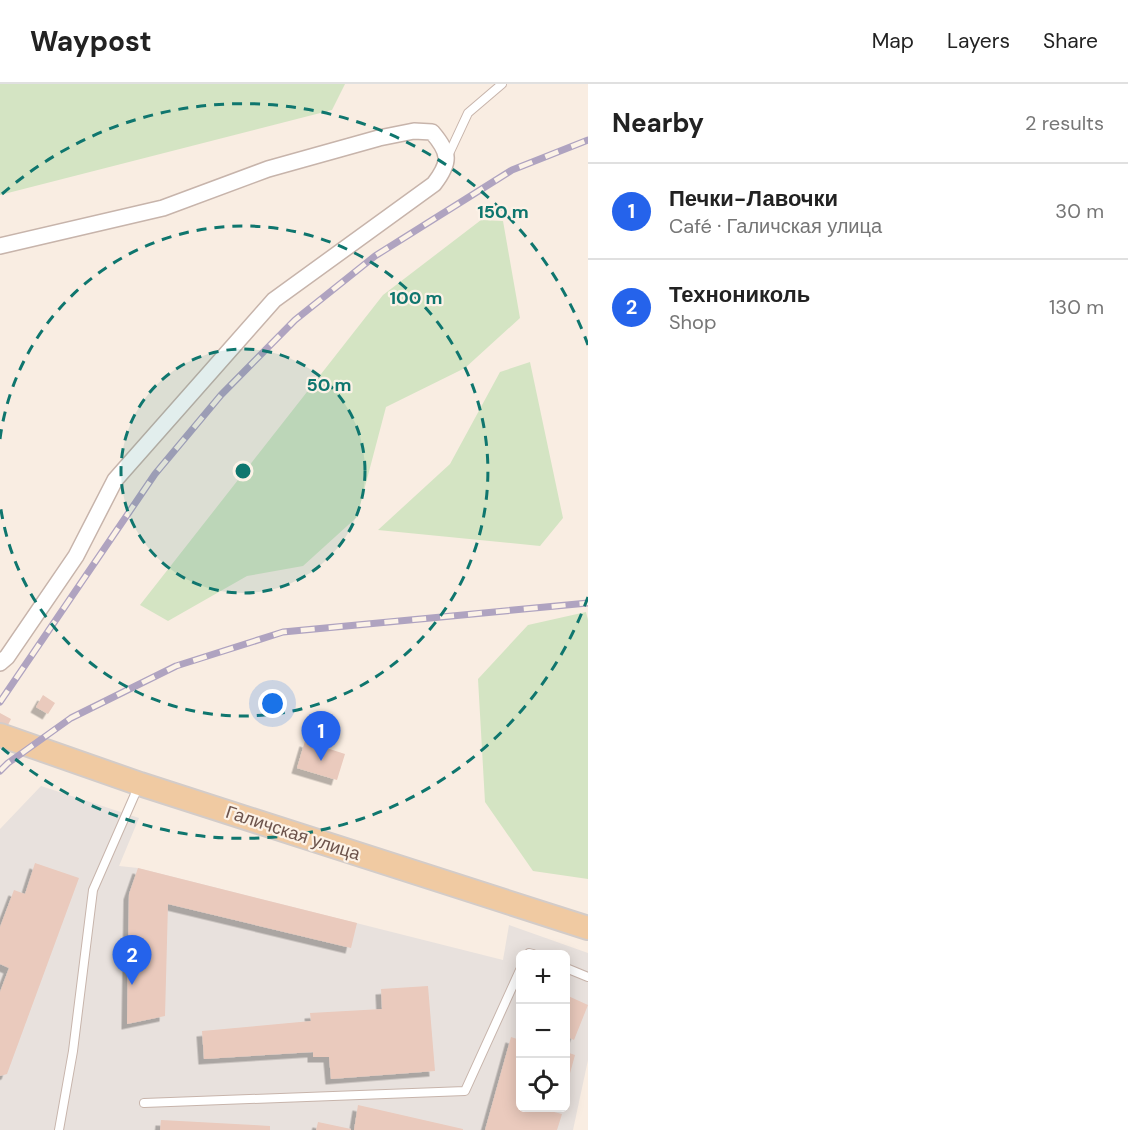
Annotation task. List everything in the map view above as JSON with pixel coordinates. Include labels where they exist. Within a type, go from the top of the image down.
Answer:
[{"type":"main road","name":"Галичская улица","points":[[0,735],[140,784],[588,928]]},
{"type":"street","points":[[0,246],[163,208],[268,169],[414,131],[432,132],[443,146],[447,159],[444,171],[434,184],[274,300],[115,480],[76,556],[7,657],[0,663]]},
{"type":"lane","points":[[447,159],[468,113],[502,84]]},
{"type":"lane","points":[[59,1130],[73,1052],[93,890],[140,784]]},
{"type":"lane","points":[[570,970],[588,977]]},
{"type":"lane","points":[[144,1103],[465,1091],[516,979]]},
{"type":"shaded area","points":[[41,786],[139,818],[119,866],[138,868],[503,960],[509,925],[588,953],[588,1060],[573,1130],[0,1130],[0,829]]},
{"type":"green space","points":[[0,84],[345,84],[332,110],[0,195]]},
{"type":"green space","points":[[481,220],[503,221],[520,318],[465,368],[386,407],[357,517],[303,566],[247,576],[168,621],[140,605],[383,295]]},
{"type":"green space","points":[[530,362],[563,518],[540,546],[378,530],[450,464],[500,372]]},
{"type":"green space","points":[[586,612],[588,620],[588,879],[533,871],[485,802],[478,679],[528,625]]},
{"type":"building","points":[[43,695],[55,703],[48,714],[36,707]]},
{"type":"building","points":[[0,713],[11,719],[7,727],[0,723]]},
{"type":"building","points":[[305,741],[345,754],[337,780],[297,768]]},
{"type":"building","points":[[35,863],[79,878],[7,1074],[0,1076],[0,992],[9,968],[0,964],[0,927],[14,890],[25,894]]},
{"type":"building","points":[[138,868],[357,923],[351,948],[168,904],[165,1016],[127,1024],[129,894]]},
{"type":"building","points":[[428,986],[435,1071],[331,1079],[329,1057],[313,1057],[313,1052],[204,1059],[202,1031],[311,1021],[310,1013],[382,1009],[381,989]]},
{"type":"building","points":[[570,997],[588,1005],[574,1040],[570,1038]]},
{"type":"building","points":[[511,1037],[516,1039],[516,1112],[562,1114],[557,1130],[485,1130]]},
{"type":"building","points":[[570,1053],[575,1055],[570,1073]]},
{"type":"building","points":[[358,1105],[463,1129],[463,1130],[354,1130]]},
{"type":"building","points":[[161,1120],[270,1126],[270,1130],[160,1130]]},
{"type":"building","points":[[318,1122],[351,1129],[351,1130],[316,1130]]},
{"type":"railway","points":[[0,702],[155,474],[221,395],[295,320],[375,256],[512,170],[588,140]]},
{"type":"railway","points":[[0,771],[71,718],[176,666],[283,632],[588,603]]},
{"type":"place","name":"Печки-Лавочки","points":[[321,761]]},
{"type":"place","name":"Технониколь","points":[[132,985]]}]
